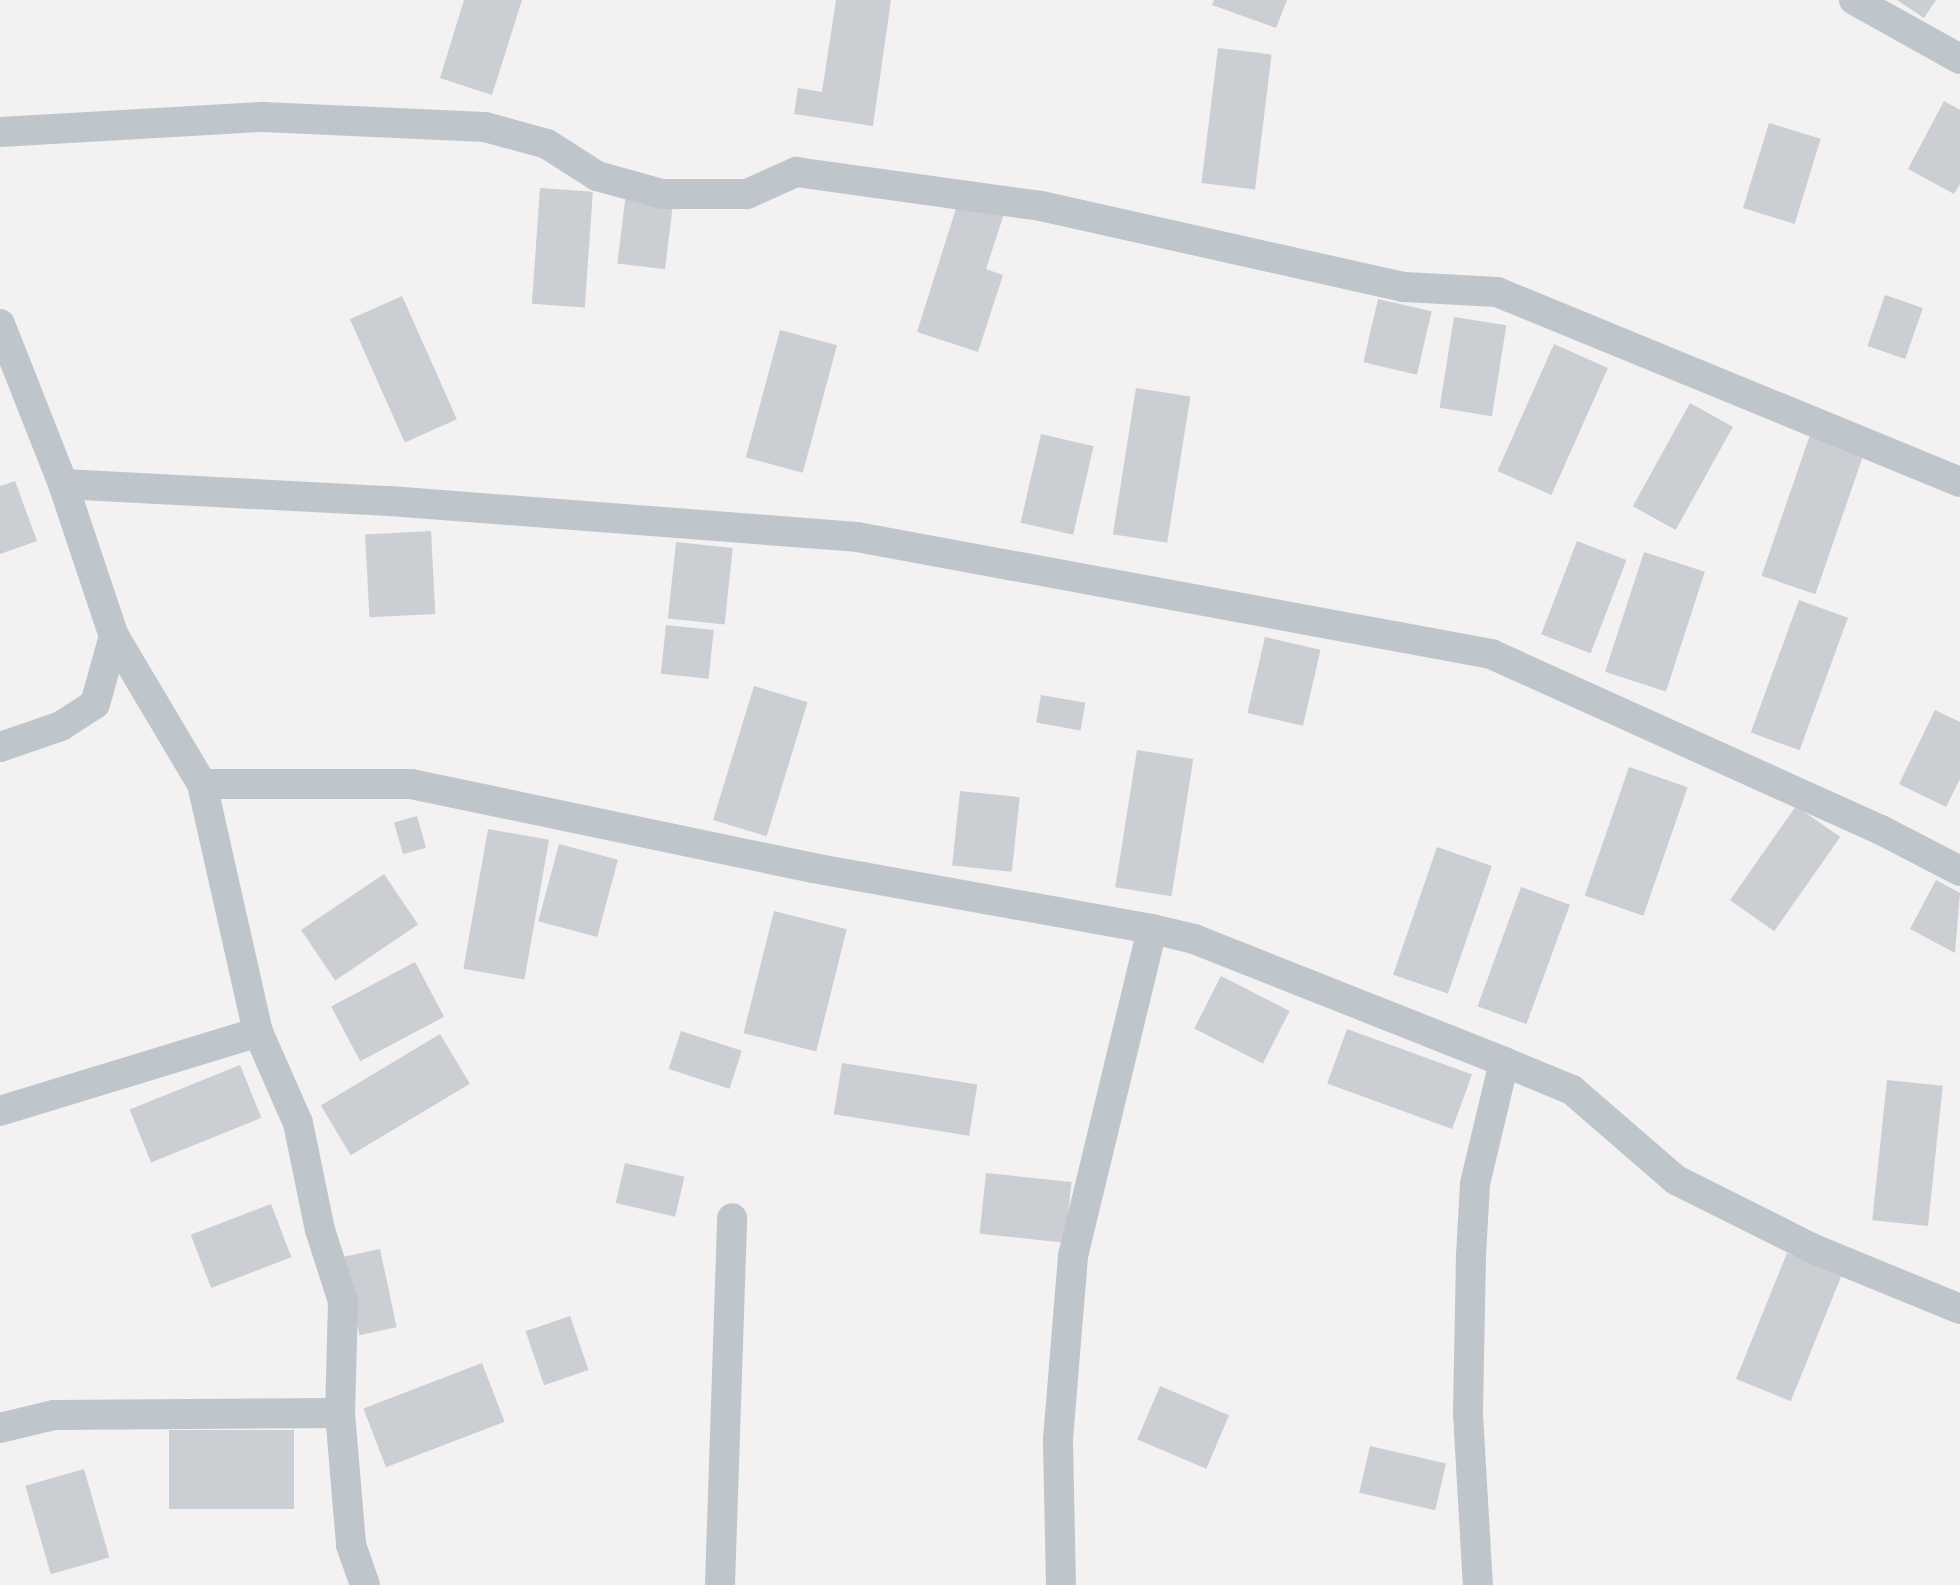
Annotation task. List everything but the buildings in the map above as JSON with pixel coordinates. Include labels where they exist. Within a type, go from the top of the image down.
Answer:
[{"type":"street","points":[[1854,0],[1960,59]]},
{"type":"street","points":[[0,132],[263,117],[485,127],[547,144],[597,176],[662,194],[747,194],[796,172],[1041,206],[1404,287],[1497,292],[1960,482]]},
{"type":"street","points":[[0,324],[63,484],[114,636],[202,784],[258,1032],[298,1123],[320,1230],[343,1301],[340,1413],[351,1545],[365,1585]]},
{"type":"street","points":[[63,484],[390,501],[857,537],[1491,654],[1960,871]]},
{"type":"street","points":[[0,747],[61,726],[95,704],[114,636]]},
{"type":"street","points":[[202,784],[411,784],[813,868],[1194,939],[1572,1090],[1676,1180],[1816,1250],[1960,1309]]},
{"type":"street","points":[[1061,1585],[1058,1439],[1073,1256],[1152,929]]},
{"type":"street","points":[[0,1111],[258,1032]]},
{"type":"street","points":[[1478,1585],[1468,1414],[1471,1255],[1475,1184],[1504,1062]]},
{"type":"street","points":[[720,1585],[732,1218]]},
{"type":"street","points":[[0,1428],[54,1415],[340,1413]]}]
